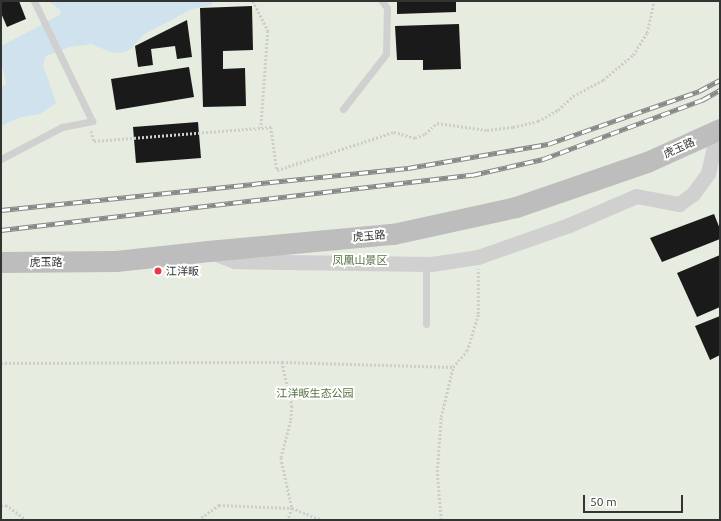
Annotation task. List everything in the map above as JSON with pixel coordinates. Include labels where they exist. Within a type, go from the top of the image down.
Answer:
[{"type":"street","name":"虎玉路","points":[[1,262],[116,261],[392,234],[516,207],[647,162],[719,130]]},
{"type":"street","points":[[208,251],[234,261],[426,264],[478,257],[569,225],[636,196],[679,204],[693,194],[708,173],[719,130]]},
{"type":"lane","points":[[1,159],[62,127],[92,121],[34,1]]},
{"type":"lane","points":[[343,109],[386,54],[387,8],[382,1]]},
{"type":"lane","points":[[426,264],[426,324]]},
{"type":"path","points":[[253,1],[268,31],[261,128]]},
{"type":"path","points":[[89,122],[94,141],[271,127],[277,170],[394,132],[415,138],[425,134],[437,123],[487,130],[513,127],[538,121],[558,110],[573,96],[603,80],[633,55],[647,33],[654,1]]},
{"type":"path","points":[[441,520],[437,472],[438,444],[442,417],[453,367],[467,351],[478,314],[478,257]]},
{"type":"path","points":[[1,363],[282,362],[453,367]]},
{"type":"path","points":[[282,362],[292,406],[291,421],[281,458],[292,508],[288,520]]},
{"type":"path","points":[[1,506],[6,505],[27,520]]},
{"type":"path","points":[[198,520],[218,505],[292,508],[321,520]]},
{"type":"green space","name":"凤凰山景区","points":[[1,1],[720,1],[720,520],[1,520]]},
{"type":"water","points":[[49,1],[213,1],[211,5],[192,9],[143,35],[131,49],[122,53],[110,52],[92,44],[70,47],[46,56],[43,65],[56,103],[40,114],[21,117],[1,126],[1,89],[6,83],[1,61],[1,46],[60,15],[61,11]]},
{"type":"building","points":[[1,1],[19,1],[26,19],[7,27],[1,13]]},
{"type":"building","points":[[397,1],[456,1],[456,12],[397,14]]},
{"type":"building","points":[[252,6],[253,50],[223,51],[223,69],[245,68],[246,106],[203,107],[200,8]]},
{"type":"building","points":[[187,20],[192,57],[177,59],[175,46],[151,49],[153,65],[138,67],[135,46]]},
{"type":"building","points":[[459,24],[461,69],[423,70],[423,60],[397,60],[395,26]]},
{"type":"building","points":[[189,67],[194,97],[116,110],[111,79]]},
{"type":"building","points":[[198,122],[201,158],[136,163],[133,127]]},
{"type":"building","points":[[714,214],[720,229],[720,239],[662,262],[650,238]]},
{"type":"building","points":[[720,255],[720,307],[697,317],[677,273]]},
{"type":"building","points":[[720,316],[720,355],[710,360],[695,326]]},
{"type":"railway","points":[[1,210],[408,168],[548,144],[699,91],[720,80]]},
{"type":"railway","points":[[1,230],[472,175],[543,159],[702,100],[720,90]]},
{"type":"place","name":"江洋畈","points":[[158,271]]},
{"type":"park label","name":"江洋畈生态公园","points":[[315,393]]}]
